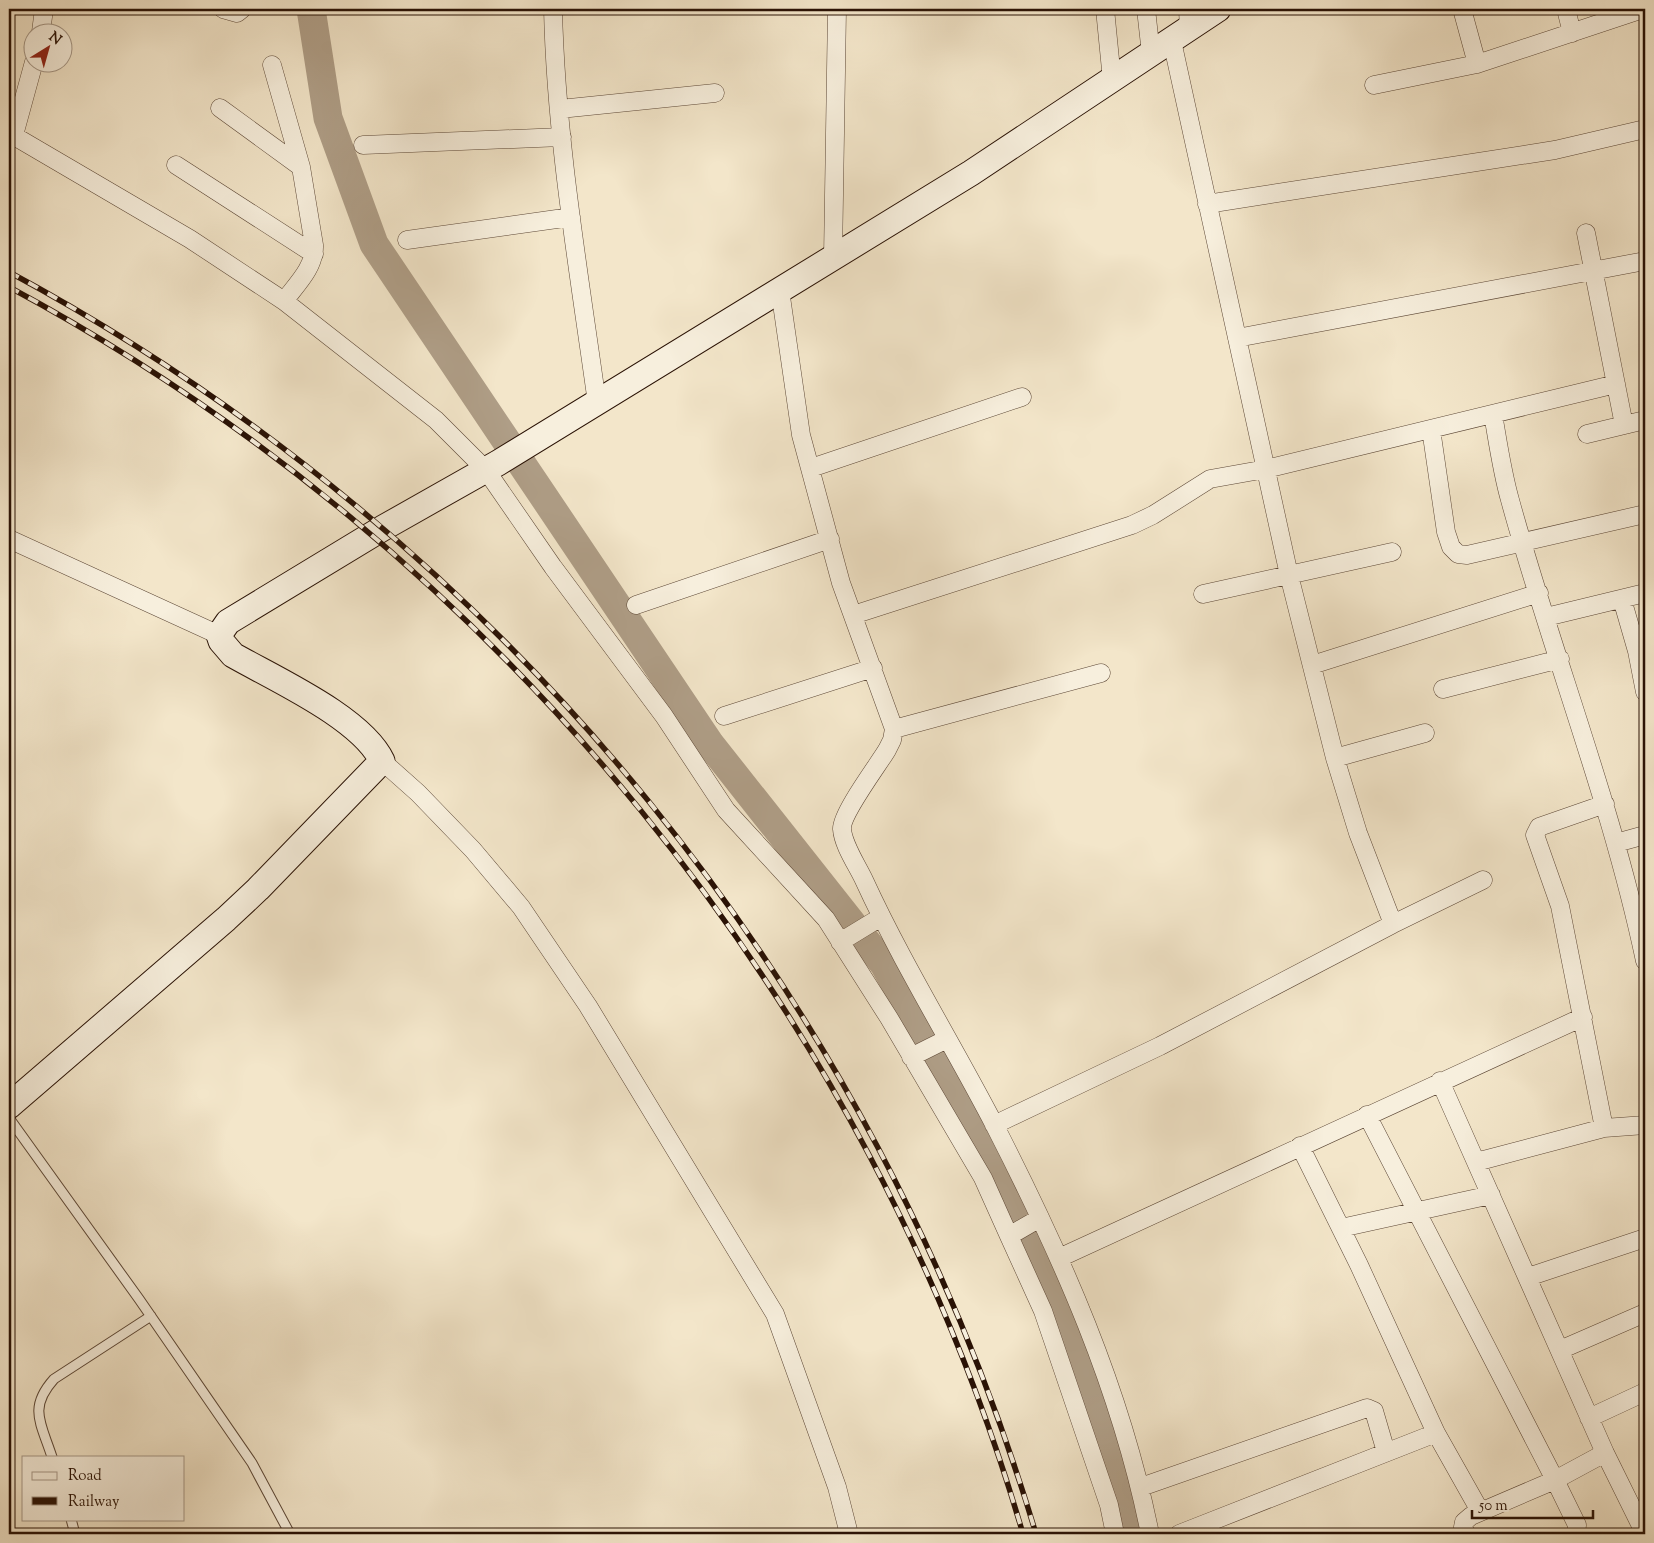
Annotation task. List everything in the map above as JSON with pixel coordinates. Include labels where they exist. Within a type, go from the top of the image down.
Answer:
[{"type":"street","points":[[42,22],[44,9]]},
{"type":"street","points":[[223,9],[237,13],[242,9]]},
{"type":"street","points":[[553,9],[562,137],[596,403]]},
{"type":"street","points":[[833,258],[837,9]]},
{"type":"street","points":[[1105,9],[1112,80]]},
{"type":"street","points":[[1146,9],[1175,33],[1207,204],[1289,575],[1335,758],[1358,833],[1393,924]]},
{"type":"street","points":[[849,1534],[836,1487],[775,1314],[588,1006],[521,907],[473,850],[418,793],[382,760],[373,745],[349,722],[233,655],[221,641],[219,635],[223,627],[235,616],[492,467],[971,173],[1112,80],[1175,33],[1218,9]]},
{"type":"street","points":[[1462,9],[1477,64]]},
{"type":"street","points":[[1566,9],[1572,33]]},
{"type":"street","points":[[1374,85],[1477,64],[1643,9]]},
{"type":"street","points":[[272,65],[301,168],[314,254],[309,268],[284,301]]},
{"type":"street","points":[[31,72],[11,134],[190,239],[284,301],[436,420],[492,467],[553,567],[664,716],[726,810],[826,919],[911,1056],[983,1178],[1043,1311],[1109,1505],[1116,1534]]},
{"type":"street","points":[[560,109],[715,93]]},
{"type":"street","points":[[220,108],[301,168]]},
{"type":"street","points":[[1207,204],[1554,150],[1645,129]]},
{"type":"street","points":[[363,145],[562,137]]},
{"type":"street","points":[[176,165],[314,254]]},
{"type":"street","points":[[407,240],[571,217]]},
{"type":"street","points":[[1586,232],[1624,425]]},
{"type":"street","points":[[1237,338],[1645,261]]},
{"type":"street","points":[[780,290],[801,435],[841,583],[874,668],[894,729],[892,740],[887,750],[849,809],[842,828],[881,917],[994,1125],[1060,1258],[1099,1351],[1141,1487],[1150,1534]]},
{"type":"street","points":[[853,615],[1132,525],[1210,479],[1266,469],[1616,384]]},
{"type":"street","points":[[811,468],[1022,397]]},
{"type":"street","points":[[1493,414],[1510,500],[1641,919],[1645,961]]},
{"type":"street","points":[[1588,434],[1645,420]]},
{"type":"street","points":[[1431,429],[1446,532],[1451,547],[1458,554],[1467,555],[1645,514]]},
{"type":"street","points":[[9,539],[219,635]]},
{"type":"street","points":[[636,605],[830,539]]},
{"type":"street","points":[[1203,594],[1392,552]]},
{"type":"street","points":[[1312,665],[1539,593]]},
{"type":"street","points":[[1546,617],[1645,593]]},
{"type":"street","points":[[1622,599],[1637,651],[1645,692]]},
{"type":"street","points":[[1443,689],[1560,659]]},
{"type":"street","points":[[724,716],[874,668]]},
{"type":"street","points":[[894,729],[1102,672]]},
{"type":"street","points":[[1335,758],[1425,733]]},
{"type":"street","points":[[9,1106],[226,919],[258,889],[382,760]]},
{"type":"street","points":[[1604,1128],[1560,906],[1535,839],[1535,832],[1544,825],[1605,804]]},
{"type":"street","points":[[1616,843],[1645,835]]},
{"type":"street","points":[[994,1125],[1160,1046],[1393,924],[1483,880]]},
{"type":"street","points":[[840,942],[881,917]]},
{"type":"street","points":[[1060,1258],[1440,1081],[1583,1017]]},
{"type":"street","points":[[911,1056],[947,1039]]},
{"type":"street","points":[[1440,1081],[1589,1418],[1645,1534]]},
{"type":"street","points":[[1367,1115],[1555,1480],[1577,1525],[1578,1531],[1576,1534]]},
{"type":"street","points":[[1476,1162],[1604,1128],[1645,1125]]},
{"type":"street","points":[[1300,1146],[1341,1228],[1436,1432],[1480,1511]]},
{"type":"street","points":[[1341,1228],[1491,1195]]},
{"type":"street","points":[[1009,1236],[1040,1218]]},
{"type":"street","points":[[1528,1277],[1645,1238]]},
{"type":"street","points":[[1560,1350],[1645,1313]]},
{"type":"street","points":[[1589,1418],[1645,1392]]},
{"type":"street","points":[[1141,1487],[1367,1408],[1374,1411],[1386,1452]]},
{"type":"street","points":[[1179,1534],[1436,1432]]},
{"type":"street","points":[[1466,1534],[1463,1527],[1464,1522],[1480,1511],[1555,1480],[1605,1453]]},
{"type":"lane","points":[[9,1118],[151,1316],[252,1463],[290,1534]]},
{"type":"lane","points":[[52,1456],[38,1407],[42,1393],[54,1379],[151,1316]]},
{"type":"lane","points":[[71,1520],[75,1534]]},
{"type":"waterway","points":[[311,9],[328,118],[374,244],[710,744],[884,964],[994,1161],[1064,1320],[1104,1434],[1129,1534]]},
{"type":"railway","points":[[9,272],[189,381],[356,506],[509,646],[648,801],[771,968],[877,1147],[966,1336],[1036,1534]]},
{"type":"railway","points":[[9,287],[186,394],[350,517],[502,656],[640,810],[762,976],[868,1153],[955,1339],[1023,1534]]}]
